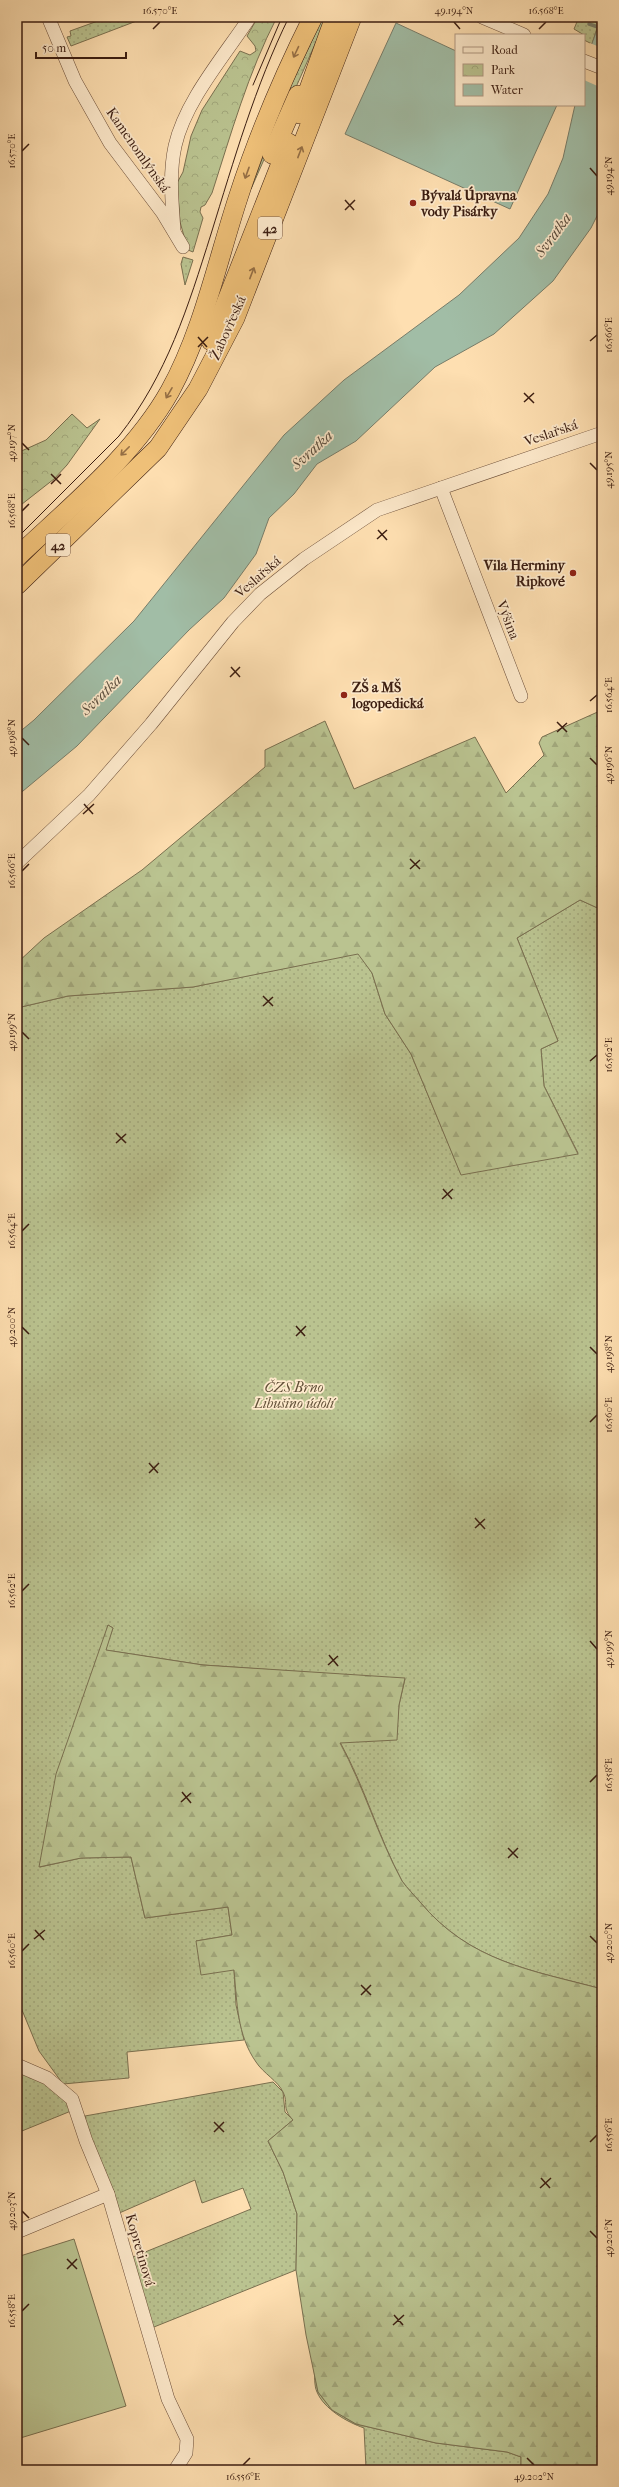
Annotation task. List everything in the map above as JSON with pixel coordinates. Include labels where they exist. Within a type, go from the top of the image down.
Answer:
[{"type":"highway","name":"Žabovřeská","points":[[17,557],[67,510],[134,442],[151,422],[170,391],[198,328],[238,196],[257,145],[283,80],[313,17]]},
{"type":"highway","name":"42","points":[[171,432],[202,366],[309,93],[319,59],[336,17]]},
{"type":"highway","name":"Žabovřeská","points":[[17,585],[126,480],[171,432],[216,358],[235,318],[352,17]]},
{"type":"highway","name":"42","points":[[198,328],[211,309],[268,165],[300,90],[319,59]]},
{"type":"street","name":"Kamenomlýnská","points":[[48,17],[74,81],[110,143],[162,212],[175,234]]},
{"type":"street","points":[[183,247],[175,234],[171,185],[175,145],[192,103],[250,17]]},
{"type":"street","points":[[482,17],[522,34]]},
{"type":"street","points":[[585,61],[602,68]]},
{"type":"street","name":"Veslařská","points":[[17,862],[89,795],[151,724],[233,622],[260,594],[310,555],[377,510],[602,433]]},
{"type":"street","name":"Výšina","points":[[441,488],[521,696]]},
{"type":"street","name":"Kopretinová","points":[[17,2065],[47,2078],[72,2099],[86,2141],[108,2194],[168,2398],[187,2439],[186,2453],[175,2470]]},
{"type":"street","points":[[17,2232],[108,2194]]},
{"type":"green space","points":[[109,17],[147,17],[71,46],[67,37],[71,36],[70,31]]},
{"type":"green space","points":[[258,17],[277,17],[257,60],[233,126],[212,193],[205,205],[201,207],[200,212],[203,218],[193,252],[188,250],[180,222],[177,183],[183,172],[191,136],[202,110],[240,51],[250,55],[256,51],[255,46],[247,36]]},
{"type":"green space","points":[[323,17],[327,17],[251,189],[284,100]]},
{"type":"green space","points":[[579,17],[598,17],[596,22],[598,25],[592,44],[585,40],[585,34],[574,29]]},
{"type":"green space","points":[[183,257],[193,260],[185,285],[181,264]]},
{"type":"green space","points":[[72,414],[87,428],[100,419],[67,465],[54,479],[17,508],[17,453],[46,440]]},
{"type":"green space","points":[[602,710],[602,910],[580,900],[517,938],[558,1041],[541,1049],[544,1086],[578,1154],[461,1175],[411,1054],[385,1014],[372,973],[358,954],[193,987],[68,996],[17,1008],[17,963],[44,938],[142,870],[265,767],[265,750],[325,721],[354,789],[475,737],[506,793],[544,755],[539,743],[542,737]]},
{"type":"green space","name":"ČZS Brno Libušino údolí","points":[[580,900],[602,910],[602,1989],[526,1969],[481,1951],[460,1938],[439,1922],[402,1881],[393,1864],[357,1776],[340,1742],[396,1739],[399,1705],[405,1679],[203,1665],[105,1650],[113,1628],[108,1625],[40,1867],[81,1858],[131,1857],[145,1918],[228,1907],[232,1935],[196,1941],[234,1970],[236,2005],[244,2040],[127,2052],[129,2078],[63,2084],[39,2051],[17,1998],[17,1008],[68,996],[193,987],[359,953],[372,973],[385,1014],[411,1054],[461,1174],[578,1153],[544,1086],[541,1049],[558,1041],[517,938]]},
{"type":"green space","points":[[108,1625],[113,1628],[106,1650],[203,1665],[405,1678],[399,1705],[397,1740],[340,1743],[349,1760],[393,1864],[402,1881],[439,1922],[460,1938],[481,1951],[526,1969],[602,1989],[602,2470],[521,2470],[521,2457],[507,2452],[436,2443],[356,2424],[332,2410],[318,2392],[306,2335],[296,2270],[297,2214],[283,2172],[268,2141],[293,2120],[287,2112],[285,2096],[281,2088],[259,2066],[245,2041],[241,2029],[237,2006],[234,1970],[201,1975],[196,1941],[232,1935],[228,1907],[145,1918],[131,1857],[81,1858],[39,1867],[56,1774]]},
{"type":"green space","points":[[17,2068],[49,2084],[67,2103],[71,2111],[17,2133]]},
{"type":"green space","points":[[273,2082],[283,2092],[285,2112],[293,2120],[268,2141],[283,2172],[297,2214],[296,2270],[149,2329],[128,2259],[251,2209],[243,2188],[202,2203],[195,2180],[117,2214],[88,2138],[85,2116]]},
{"type":"green space","points":[[74,2239],[126,2406],[17,2439],[17,2257]]},
{"type":"green space","points":[[314,2369],[318,2392],[332,2410],[356,2424],[436,2443],[507,2452],[521,2457],[521,2470],[344,2470],[366,2468],[364,2428],[350,2422],[337,2414],[330,2409],[325,2404],[316,2390]]},
{"type":"water","name":"Svratka","points":[[598,17],[602,17],[602,206],[591,228],[553,281],[494,334],[435,367],[356,441],[317,464],[294,494],[269,518],[256,554],[224,598],[189,630],[77,746],[17,796],[17,734],[34,720],[134,621],[284,435],[344,380],[459,295],[519,238],[548,194],[563,158],[575,106],[585,106],[585,62],[598,27],[596,22]]},
{"type":"water","points":[[396,23],[455,51],[455,106],[557,106],[510,209],[345,134]]},
{"type":"pier","points":[[590,43],[602,48],[602,88],[585,80],[585,57]]},
{"type":"waterway","points":[[589,24],[598,27]]},
{"type":"tram line","points":[[253,85],[282,17]]},
{"type":"tram line","points":[[17,538],[119,436],[136,413],[163,365],[194,288],[255,96],[289,17]]},
{"type":"place","name":"Bývalá Úpravna vody Pisárky","points":[[413,203]]},
{"type":"place","name":"Vila Herminy Ripkové","points":[[573,573]]},
{"type":"place","name":"ZŠ a MŠ logopedická","points":[[344,695]]}]
